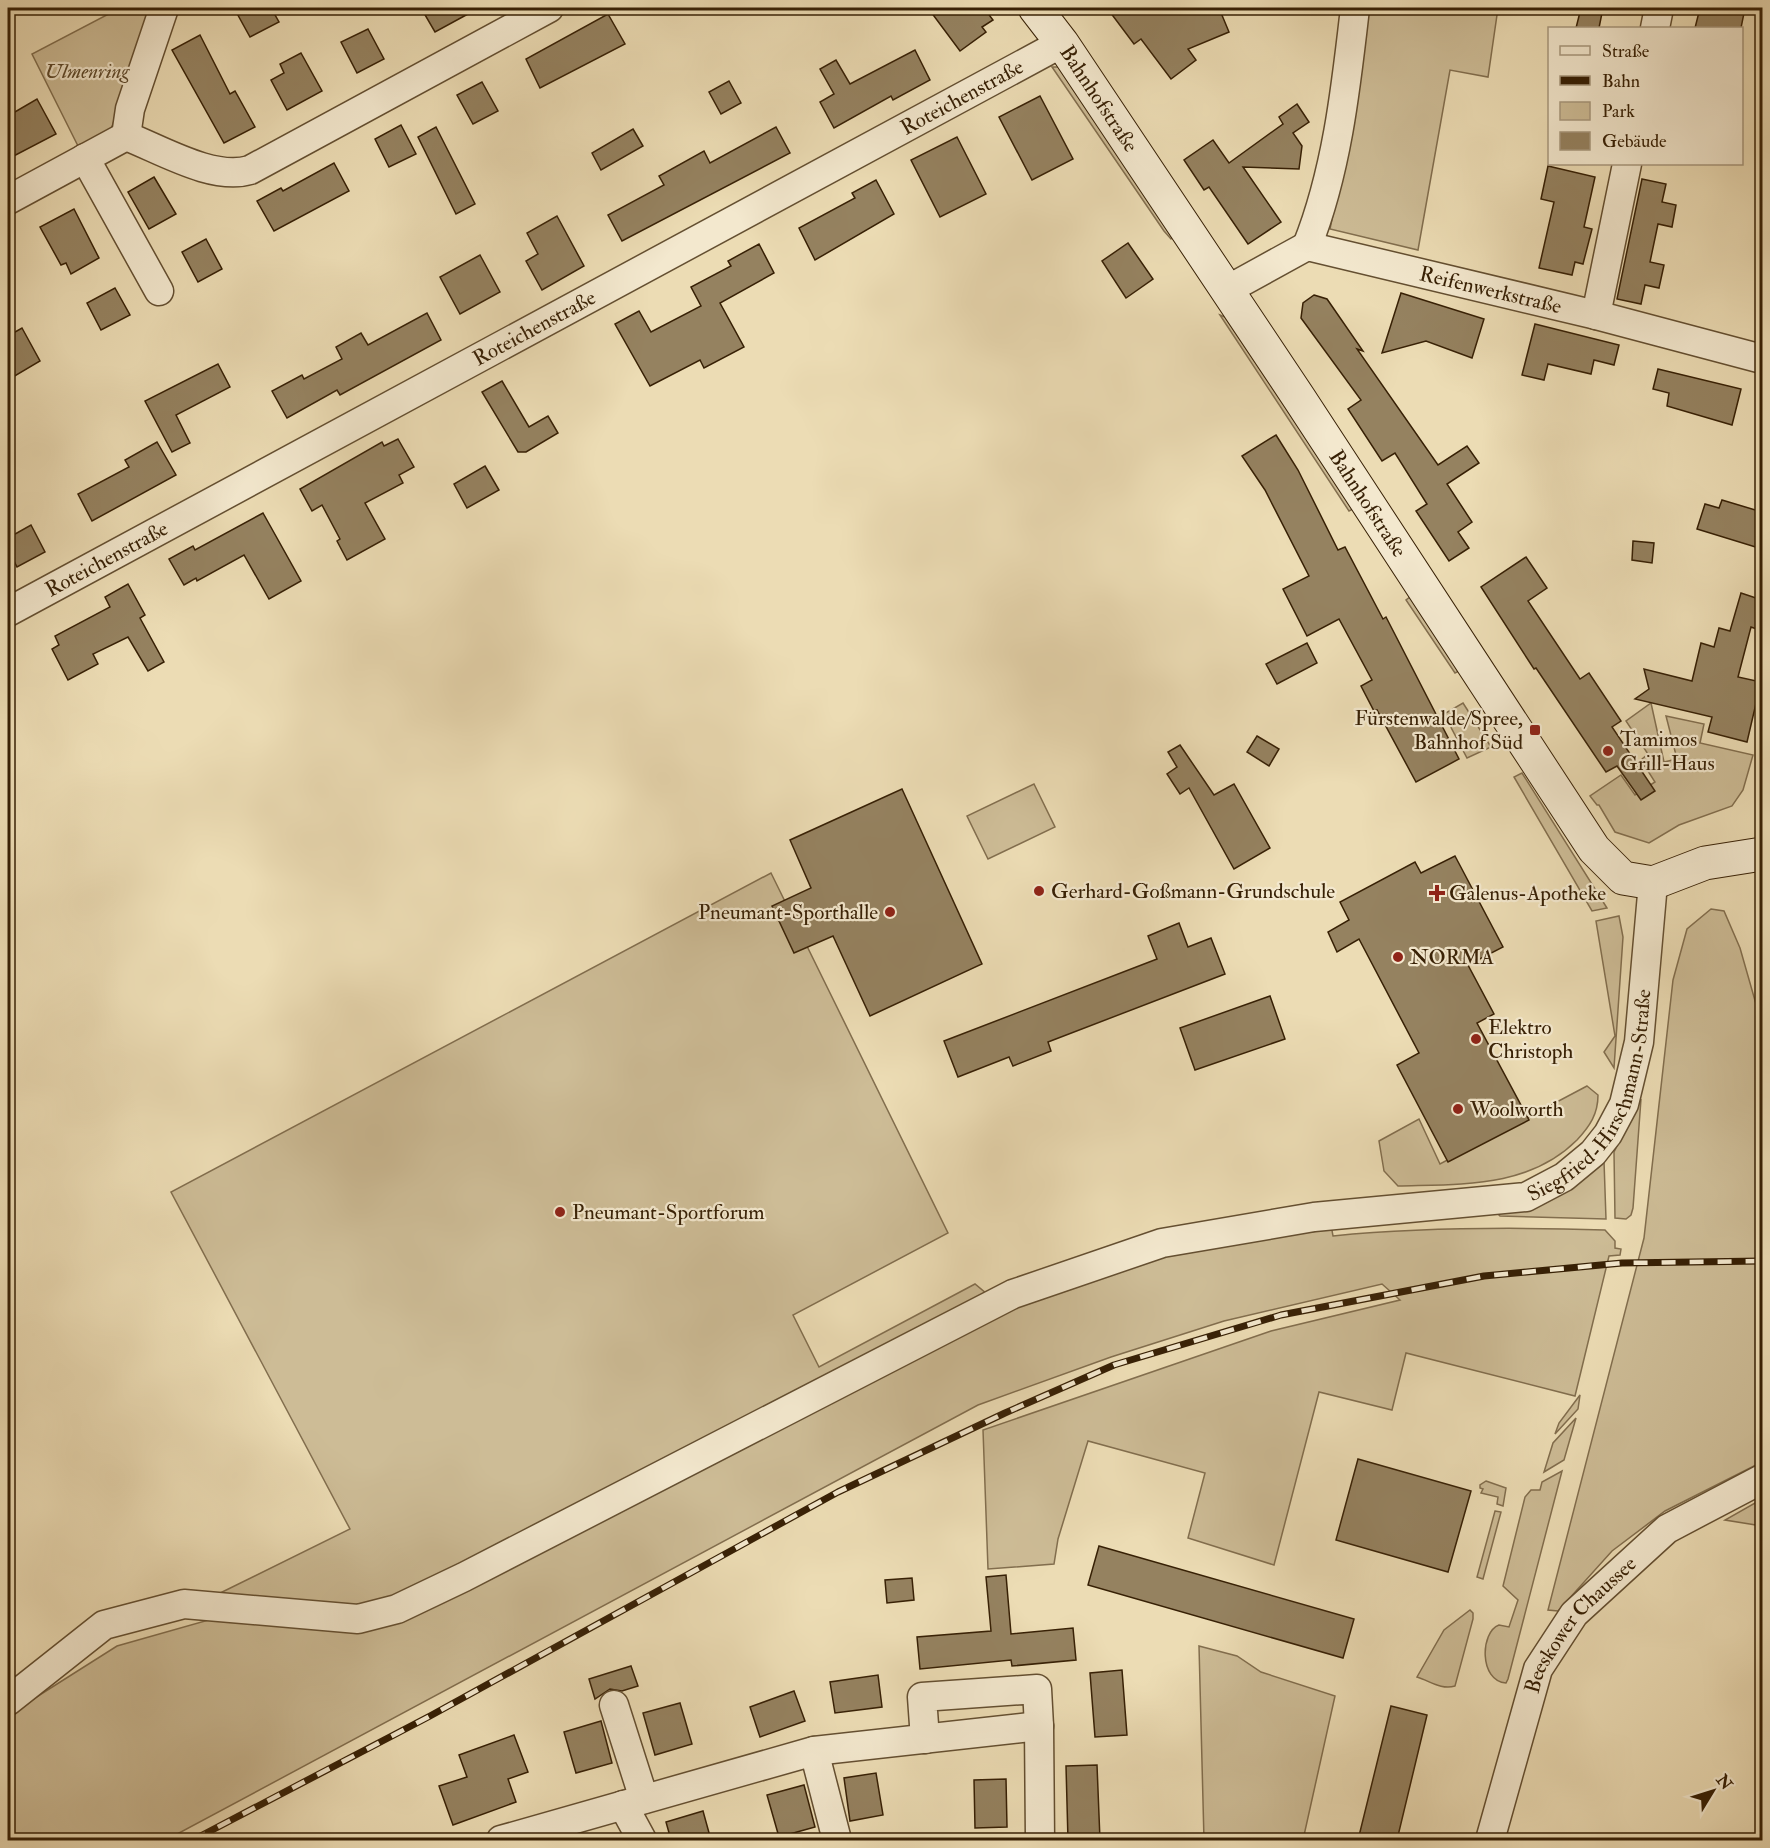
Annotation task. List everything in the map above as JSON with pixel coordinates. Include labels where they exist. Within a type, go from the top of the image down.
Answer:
[{"type":"street","points":[[126,136],[130,109],[164,8]]},
{"type":"street","points":[[8,200],[126,136],[217,172],[234,174],[242,172],[549,8]]},
{"type":"street","name":"Bahnhofstraße","points":[[1035,8],[1062,43],[1227,290],[1594,849],[1623,878],[1653,883]]},
{"type":"street","points":[[1227,290],[1307,246],[1317,222],[1345,99],[1355,8]]},
{"type":"street","points":[[1655,27],[1659,8]]},
{"type":"street","name":"Roteichenstraße","points":[[8,612],[1062,43]]},
{"type":"street","points":[[85,158],[159,291]]},
{"type":"street","points":[[1596,315],[1627,165]]},
{"type":"street","name":"Reifenwerkstraße","points":[[1307,246],[1596,315],[1762,359]]},
{"type":"street","points":[[1653,883],[1705,863],[1762,854]]},
{"type":"street","name":"Siegfried-Hirschmann-Straße","points":[[8,1701],[104,1625],[184,1604],[358,1619],[397,1609],[507,1556],[1014,1294],[1162,1243],[1314,1217],[1526,1197],[1564,1177],[1593,1153],[1608,1134],[1624,1104],[1639,1042],[1653,883]]},
{"type":"street","name":"Beeskower Chaussee","points":[[1490,1840],[1538,1670],[1574,1614],[1667,1529],[1762,1479]]},
{"type":"street","points":[[925,1739],[922,1697],[1037,1689],[1040,1840]]},
{"type":"street","points":[[614,1705],[642,1840]]},
{"type":"street","points":[[501,1840],[814,1751],[1039,1726]]},
{"type":"street","points":[[814,1751],[837,1840]]},
{"type":"green space","name":"Ulmenring","points":[[120,8],[156,8],[111,129],[79,148],[32,54]]},
{"type":"green space","points":[[1368,8],[1498,8],[1488,77],[1450,70],[1418,250],[1330,229],[1357,96]]},
{"type":"green space","points":[[1052,67],[1059,67],[1173,237],[1171,239],[1164,231]]},
{"type":"green space","points":[[1220,315],[1225,317],[1353,509],[1349,511]]},
{"type":"green space","points":[[1410,597],[1459,671],[1455,673],[1406,600]]},
{"type":"green space","points":[[1463,703],[1491,747],[1467,758],[1444,714]]},
{"type":"green space","points":[[1651,703],[1664,762],[1677,759],[1666,716],[1704,724],[1700,743],[1753,755],[1743,790],[1732,806],[1679,825],[1649,843],[1615,832],[1599,805],[1590,796],[1621,775],[1635,795],[1655,782],[1641,760],[1648,754],[1626,721]]},
{"type":"green space","points":[[1522,773],[1607,908],[1592,911],[1514,777]]},
{"type":"green space","points":[[1034,784],[1055,827],[988,859],[967,816]]},
{"type":"green space","points":[[771,873],[948,1233],[793,1315],[819,1367],[975,1284],[1005,1309],[1041,1299],[1112,1272],[1170,1255],[1214,1246],[1325,1230],[1331,1225],[1333,1236],[1469,1228],[1605,1230],[1615,1241],[1615,1248],[1621,1249],[1620,1255],[1609,1256],[1575,1396],[1406,1353],[1392,1410],[1319,1392],[1274,1565],[1188,1538],[1205,1473],[1088,1441],[1058,1539],[1054,1564],[988,1569],[983,1430],[1271,1331],[1400,1300],[1382,1284],[1224,1321],[1111,1357],[978,1405],[166,1840],[8,1840],[8,1715],[117,1646],[230,1614],[212,1597],[350,1529],[171,1192]]},
{"type":"green space","points":[[1711,909],[1724,911],[1740,948],[1762,1025],[1762,1462],[1665,1511],[1612,1551],[1558,1611],[1548,1610],[1644,1238],[1673,980],[1687,929]]},
{"type":"green space","points":[[1619,916],[1623,937],[1614,1068],[1604,1052],[1615,1036],[1596,921]]},
{"type":"green space","points":[[1587,1086],[1598,1095],[1597,1108],[1589,1125],[1577,1140],[1558,1156],[1538,1167],[1494,1180],[1398,1186],[1384,1171],[1379,1141],[1419,1119],[1440,1164]]},
{"type":"green space","points":[[1641,1099],[1633,1208],[1631,1215],[1626,1219],[1615,1218],[1614,1152]]},
{"type":"green space","points":[[1604,1161],[1606,1219],[1500,1216],[1498,1214]]},
{"type":"green space","points":[[1580,1395],[1578,1409],[1555,1434],[1559,1423]]},
{"type":"green space","points":[[1576,1418],[1564,1460],[1544,1472],[1553,1443]]},
{"type":"green space","points":[[1562,1471],[1506,1683],[1497,1680],[1487,1666],[1485,1656],[1488,1637],[1499,1625],[1509,1627],[1518,1600],[1503,1586],[1525,1497],[1531,1490],[1540,1490],[1542,1482]]},
{"type":"green space","points":[[1486,1481],[1506,1488],[1503,1506],[1497,1504],[1498,1497],[1481,1493],[1483,1489],[1480,1485]]},
{"type":"green space","points":[[1762,1499],[1762,1526],[1725,1520]]},
{"type":"green space","points":[[1495,1511],[1501,1512],[1483,1579],[1477,1577]]},
{"type":"green space","points":[[1470,1610],[1473,1613],[1473,1619],[1455,1686],[1440,1686],[1417,1677],[1444,1630]]},
{"type":"green space","points":[[1199,1646],[1237,1656],[1261,1672],[1335,1696],[1303,1840],[1204,1840]]},
{"type":"building","points":[[234,8],[271,8],[279,22],[250,37]]},
{"type":"building","points":[[421,8],[479,8],[435,32]]},
{"type":"building","points":[[928,8],[984,8],[993,20],[982,27],[986,32],[960,51]]},
{"type":"building","points":[[1107,8],[1219,8],[1229,32],[1188,49],[1196,60],[1171,79],[1141,39],[1134,44]]},
{"type":"building","points":[[1581,8],[1603,8],[1599,27],[1576,27]]},
{"type":"building","points":[[1700,8],[1745,8],[1741,27],[1695,27]]},
{"type":"building","points":[[608,14],[625,44],[540,88],[526,59]]},
{"type":"building","points":[[368,29],[384,59],[357,73],[341,42]]},
{"type":"building","points":[[200,35],[230,94],[235,91],[255,127],[224,143],[172,50]]},
{"type":"building","points":[[915,50],[930,80],[893,100],[891,96],[834,128],[820,102],[834,94],[820,69],[836,60],[850,84]]},
{"type":"building","points":[[301,53],[322,91],[287,110],[271,80],[284,73],[280,64]]},
{"type":"building","points":[[729,81],[741,103],[721,114],[709,92]]},
{"type":"building","points":[[482,82],[498,111],[473,124],[457,95]]},
{"type":"building","points":[[1040,96],[1073,159],[1032,180],[999,117]]},
{"type":"building","points":[[37,99],[56,134],[8,159],[8,116]]},
{"type":"building","points":[[1297,104],[1309,122],[1293,133],[1302,146],[1299,169],[1243,167],[1281,222],[1248,244],[1209,187],[1204,190],[1184,160],[1213,140],[1229,163],[1283,124],[1279,117]]},
{"type":"building","points":[[401,125],[416,154],[389,167],[375,139]]},
{"type":"building","points":[[436,127],[475,204],[456,214],[418,137]]},
{"type":"building","points":[[776,127],[790,153],[622,241],[608,215],[664,185],[659,176],[704,151],[710,163]]},
{"type":"building","points":[[633,129],[643,146],[601,170],[592,153]]},
{"type":"building","points":[[957,137],[986,194],[940,217],[911,160]]},
{"type":"building","points":[[334,163],[349,191],[274,231],[257,201],[281,188],[283,191]]},
{"type":"building","points":[[1548,166],[1595,177],[1584,227],[1592,229],[1583,264],[1575,262],[1572,275],[1539,268],[1554,202],[1541,199]]},
{"type":"building","points":[[154,177],[176,214],[149,229],[128,192]]},
{"type":"building","points":[[1642,179],[1666,184],[1662,202],[1676,205],[1672,227],[1658,224],[1650,262],[1664,265],[1659,288],[1645,285],[1641,304],[1617,299]]},
{"type":"building","points":[[876,180],[894,214],[815,260],[799,228],[855,198],[852,193]]},
{"type":"building","points":[[74,209],[99,258],[71,274],[66,263],[61,265],[40,227]]},
{"type":"building","points":[[557,216],[584,266],[542,290],[526,261],[538,254],[527,233]]},
{"type":"building","points":[[206,239],[222,269],[198,282],[182,252]]},
{"type":"building","points":[[1128,243],[1153,279],[1126,298],[1102,261]]},
{"type":"building","points":[[759,244],[774,273],[720,303],[744,347],[704,368],[700,360],[650,386],[615,324],[639,311],[651,332],[701,306],[691,287],[731,266],[728,261]]},
{"type":"building","points":[[480,255],[500,292],[460,314],[440,277]]},
{"type":"building","points":[[115,288],[130,315],[101,330],[87,303]]},
{"type":"building","points":[[1401,293],[1484,319],[1472,358],[1426,341],[1382,353]]},
{"type":"building","points":[[1314,295],[1327,299],[1363,351],[1357,349],[1438,465],[1467,446],[1479,463],[1447,484],[1472,522],[1458,532],[1469,548],[1449,561],[1416,511],[1427,504],[1395,453],[1382,461],[1348,409],[1361,400],[1301,318],[1303,303]]},
{"type":"building","points":[[427,313],[441,340],[340,395],[337,390],[287,418],[272,391],[302,375],[304,379],[342,359],[336,347],[361,333],[368,345]]},
{"type":"building","points":[[1535,324],[1619,345],[1614,365],[1594,360],[1591,374],[1548,364],[1544,380],[1522,375]]},
{"type":"building","points":[[22,328],[40,361],[8,380],[8,336]]},
{"type":"building","points":[[218,364],[230,387],[176,415],[190,443],[172,452],[145,401]]},
{"type":"building","points":[[1658,369],[1741,389],[1732,425],[1667,406],[1669,393],[1653,389]]},
{"type":"building","points":[[502,381],[529,427],[548,416],[558,433],[526,452],[518,452],[482,392]]},
{"type":"building","points":[[1276,435],[1298,470],[1338,550],[1345,547],[1383,619],[1386,617],[1459,759],[1416,782],[1377,710],[1374,711],[1361,686],[1372,680],[1339,619],[1307,636],[1283,589],[1309,576],[1265,490],[1242,456]]},
{"type":"building","points":[[398,439],[414,467],[399,475],[403,483],[365,503],[385,539],[347,560],[337,541],[340,539],[322,505],[312,511],[300,489],[382,442],[384,446]]},
{"type":"building","points":[[157,442],[176,475],[92,521],[78,494],[129,467],[125,460]]},
{"type":"building","points":[[485,466],[499,490],[467,508],[454,484]]},
{"type":"building","points":[[1722,500],[1762,512],[1762,549],[1697,529],[1705,504],[1719,508]]},
{"type":"building","points":[[263,513],[301,581],[269,599],[244,555],[197,581],[196,578],[184,585],[169,559],[193,546],[195,550]]},
{"type":"building","points":[[31,525],[45,552],[17,567],[8,549],[8,538]]},
{"type":"building","points":[[1633,541],[1654,543],[1652,563],[1632,560]]},
{"type":"building","points":[[1526,557],[1547,588],[1528,601],[1580,679],[1589,673],[1621,721],[1612,727],[1655,791],[1641,800],[1617,766],[1606,772],[1536,668],[1534,669],[1481,587]]},
{"type":"building","points":[[128,584],[145,615],[140,618],[164,662],[148,671],[128,637],[93,654],[98,664],[68,680],[52,649],[59,645],[55,636],[110,607],[105,597]]},
{"type":"building","points":[[1741,593],[1762,600],[1762,631],[1751,627],[1738,677],[1761,682],[1747,742],[1708,732],[1712,717],[1635,699],[1649,689],[1644,669],[1692,681],[1701,643],[1714,647],[1719,628],[1730,631]]},
{"type":"building","points":[[1307,643],[1317,663],[1277,684],[1266,664]]},
{"type":"building","points":[[1257,736],[1279,749],[1269,766],[1247,752]]},
{"type":"building","points":[[1180,745],[1214,795],[1234,784],[1270,848],[1234,869],[1189,788],[1180,794],[1167,774],[1177,767],[1168,752]]},
{"type":"building","name":"Pneumant-Sporthalle","points":[[902,789],[982,964],[870,1016],[833,936],[794,953],[772,906],[811,888],[790,840]]},
{"type":"building","points":[[1455,856],[1503,947],[1468,965],[1494,1014],[1477,1023],[1529,1120],[1448,1162],[1397,1065],[1419,1053],[1359,939],[1337,952],[1328,932],[1349,920],[1340,902],[1415,862],[1421,873]]},
{"type":"building","points":[[1179,923],[1188,947],[1211,938],[1225,974],[1048,1042],[1051,1051],[1013,1066],[1009,1057],[958,1077],[944,1041],[1157,959],[1148,936]]},
{"type":"building","points":[[1270,996],[1285,1039],[1195,1070],[1180,1028]]},
{"type":"building","points":[[1358,1459],[1471,1491],[1448,1572],[1336,1540]]},
{"type":"building","points":[[1099,1546],[1354,1619],[1343,1658],[1088,1585]]},
{"type":"building","points":[[1006,1575],[1011,1634],[1073,1628],[1076,1660],[1012,1666],[1011,1660],[920,1669],[917,1637],[991,1631],[986,1577]]},
{"type":"building","points":[[912,1578],[914,1600],[887,1603],[885,1580]]},
{"type":"building","points":[[631,1666],[638,1686],[622,1691],[610,1689],[595,1699],[589,1679]]},
{"type":"building","points":[[1122,1670],[1127,1735],[1095,1737],[1090,1673]]},
{"type":"building","points":[[878,1675],[882,1707],[835,1713],[830,1682]]},
{"type":"building","points":[[794,1691],[805,1721],[760,1737],[750,1707]]},
{"type":"building","points":[[680,1703],[692,1744],[655,1755],[643,1713]]},
{"type":"building","points":[[1391,1706],[1427,1715],[1397,1840],[1358,1840]]},
{"type":"building","points":[[601,1721],[612,1763],[576,1773],[564,1732]]},
{"type":"building","points":[[514,1735],[528,1772],[508,1779],[516,1802],[453,1825],[439,1786],[467,1777],[459,1755]]},
{"type":"building","points":[[1097,1765],[1100,1840],[1068,1840],[1066,1766]]},
{"type":"building","points":[[876,1773],[883,1815],[850,1821],[844,1778]]},
{"type":"building","points":[[1006,1779],[1007,1827],[975,1828],[974,1780]]},
{"type":"building","points":[[804,1785],[815,1827],[779,1837],[767,1795]]},
{"type":"building","points":[[703,1811],[711,1840],[671,1840],[666,1822]]},
{"type":"railway","points":[[193,1840],[430,1716],[838,1492],[1005,1413],[1114,1365],[1281,1315],[1484,1276],[1622,1263],[1762,1261]]},
{"type":"place","name":"Fürstenwalde/Spree, Bahnhof Süd","points":[[1535,730]]},
{"type":"place","name":"Tamimos Grill-Haus","points":[[1608,751]]},
{"type":"place","name":"Gerhard-Goßmann-Grundschule","points":[[1039,891]]},
{"type":"place","name":"Galenus-Apotheke","points":[[1437,893]]},
{"type":"place","name":"Pneumant-Sporthalle","points":[[890,912]]},
{"type":"place","name":"NORMA","points":[[1398,957]]},
{"type":"place","name":"Elektro Christoph","points":[[1476,1039]]},
{"type":"place","name":"Woolworth","points":[[1458,1109]]},
{"type":"place","name":"Pneumant-Sportforum","points":[[560,1212]]}]
